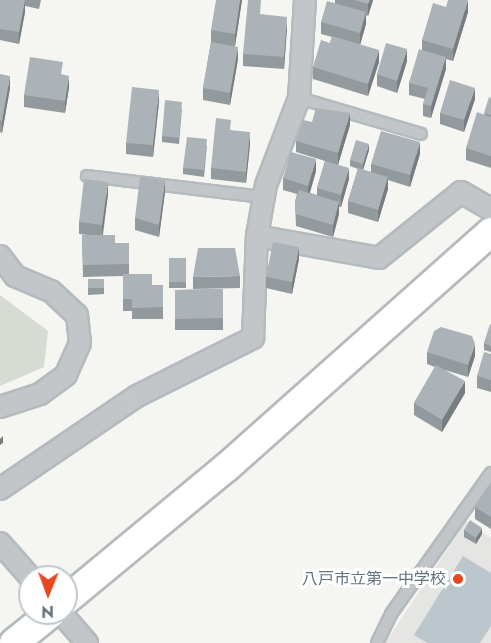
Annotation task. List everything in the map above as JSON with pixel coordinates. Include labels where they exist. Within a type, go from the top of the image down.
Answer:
[{"type":"street","points":[[0,489],[137,396],[253,338],[257,237],[264,197],[299,98],[305,0]]},
{"type":"street","points":[[257,237],[379,258],[460,192],[491,209]]},
{"type":"street","points":[[78,590],[226,467],[491,232]]},
{"type":"street","points":[[0,256],[15,276],[51,291],[76,315],[80,343],[66,375],[40,394],[0,406]]},
{"type":"street","points":[[0,543],[19,565]]},
{"type":"street","points":[[14,643],[36,625]]},
{"type":"street","points":[[71,625],[87,643]]},
{"type":"lane","points":[[299,98],[421,134]]},
{"type":"lane","points":[[87,176],[264,197]]},
{"type":"lane","points":[[377,643],[391,614],[491,473]]},
{"type":"shaded area","points":[[0,295],[48,331],[44,367],[0,386]]},
{"type":"shaded area","name":"八戸市立第一中学校","points":[[466,521],[491,538],[491,643],[385,643]]},
{"type":"shaded area","points":[[463,556],[491,573],[491,626],[480,643],[427,643],[414,635]]},
{"type":"building","points":[[0,0],[25,0],[19,32],[0,29]]},
{"type":"building","points":[[216,0],[240,0],[235,34],[211,30]]},
{"type":"building","points":[[248,0],[261,0],[260,14],[287,17],[284,57],[243,54]]},
{"type":"building","points":[[355,0],[370,0],[368,4]]},
{"type":"building","points":[[448,0],[468,0],[453,49],[422,40],[433,3],[446,7]]},
{"type":"building","points":[[327,1],[366,12],[360,33],[321,22]]},
{"type":"building","points":[[332,36],[379,50],[368,84],[313,67],[321,40],[330,43]]},
{"type":"building","points":[[211,42],[238,47],[230,93],[203,88]]},
{"type":"building","points":[[386,43],[407,49],[397,81],[377,74]]},
{"type":"building","points":[[419,49],[446,57],[431,106],[423,104],[428,88],[409,83]]},
{"type":"building","points":[[30,57],[63,62],[61,74],[69,76],[65,101],[24,95]]},
{"type":"building","points":[[0,74],[10,76],[2,121],[0,120]]},
{"type":"building","points":[[450,80],[475,88],[464,120],[440,113]]},
{"type":"building","points":[[132,87],[159,90],[153,145],[126,143]]},
{"type":"building","points":[[489,97],[491,98],[491,115],[484,113]]},
{"type":"building","points":[[165,100],[182,102],[179,138],[162,136]]},
{"type":"building","points":[[316,108],[350,113],[338,153],[296,141],[303,120],[312,122]]},
{"type":"building","points":[[477,112],[491,117],[491,156],[466,148]]},
{"type":"building","points":[[216,118],[231,120],[230,130],[250,132],[246,172],[211,168]]},
{"type":"building","points":[[381,131],[420,142],[410,175],[371,164]]},
{"type":"building","points":[[187,137],[207,139],[204,170],[183,168]]},
{"type":"building","points":[[356,140],[369,144],[363,164],[350,160]]},
{"type":"building","points":[[291,152],[316,159],[308,186],[283,178]]},
{"type":"building","points":[[325,161],[349,168],[341,195],[317,188]]},
{"type":"building","points":[[358,168],[388,177],[378,210],[348,201]]},
{"type":"building","points":[[140,177],[165,180],[159,225],[135,218]]},
{"type":"building","points":[[84,179],[108,182],[102,225],[79,222]]},
{"type":"building","points":[[299,190],[339,202],[333,225],[296,214],[295,202]]},
{"type":"building","points":[[82,235],[115,235],[115,243],[129,243],[129,264],[83,265]]},
{"type":"building","points":[[273,242],[299,247],[292,282],[266,277]]},
{"type":"building","points":[[198,248],[235,248],[240,276],[193,277]]},
{"type":"building","points":[[169,258],[186,258],[186,282],[169,282]]},
{"type":"building","points":[[123,274],[152,274],[152,285],[163,285],[163,307],[132,308],[132,299],[123,299]]},
{"type":"building","points":[[88,279],[104,279],[104,288],[88,288]]},
{"type":"building","points":[[223,289],[223,318],[175,319],[175,290]]},
{"type":"building","points":[[491,325],[491,346],[484,343]]},
{"type":"building","points":[[441,327],[472,336],[475,344],[468,365],[427,352],[434,331]]},
{"type":"building","points":[[484,352],[491,354],[491,380],[477,376]]},
{"type":"building","points":[[436,365],[465,381],[442,420],[414,403]]},
{"type":"building","points":[[491,483],[491,517],[475,507]]},
{"type":"building","points":[[470,520],[482,528],[476,538],[464,530]]},
{"type":"place","name":"八戸市立第一中学校","points":[[458,579]]}]
